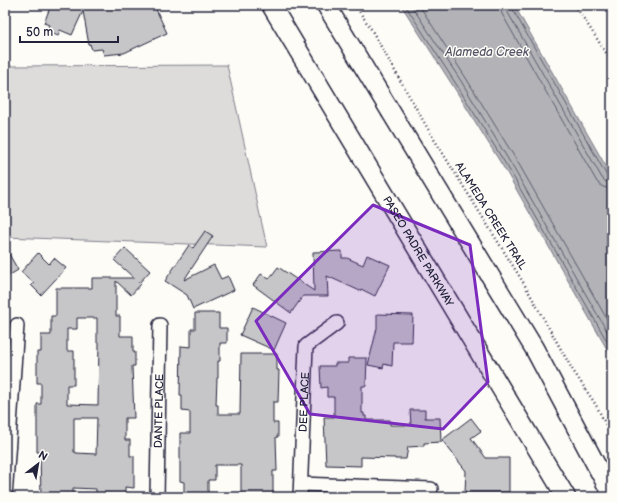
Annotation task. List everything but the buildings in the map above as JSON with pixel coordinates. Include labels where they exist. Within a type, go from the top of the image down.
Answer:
[{"type":"main road","name":"PASEO PADRE PARKWAY","points":[[271,5],[566,497]]},
{"type":"main road","points":[[326,5],[534,348],[612,495]]},
{"type":"street","name":"DEE PLACE","points":[[301,491],[306,346],[337,323]]},
{"type":"street","points":[[5,497],[17,325]]},
{"type":"street","name":"DANTE PLACE","points":[[157,497],[160,325]]},
{"type":"street","points":[[301,491],[431,489]]},
{"type":"path","name":"ALAMEDA CREEK TRAIL","points":[[355,5],[432,136],[523,282],[572,369],[596,405],[612,437]]},
{"type":"path","points":[[575,5],[612,62]]},
{"type":"highlighted area","points":[[373,205],[470,245],[488,382],[443,429],[310,414],[256,321]]},
{"type":"shaded area","points":[[227,65],[267,247],[5,237],[5,66]]},
{"type":"water","name":"Alameda Creek","points":[[401,5],[514,5],[612,177],[612,358],[507,173]]}]
